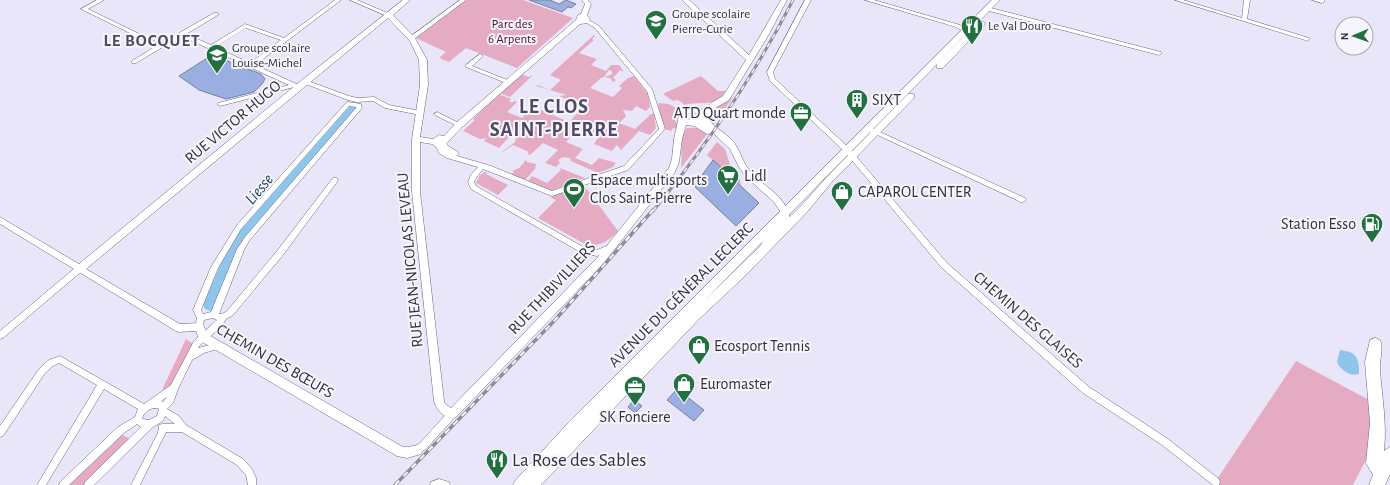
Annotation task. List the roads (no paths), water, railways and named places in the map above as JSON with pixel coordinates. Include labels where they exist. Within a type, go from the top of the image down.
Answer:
[{"type":"highway","points":[[1375,344],[1372,359],[1378,418],[1378,439],[1374,463],[1380,479]]},
{"type":"highway","points":[[1380,479],[1390,455]]},
{"type":"main road","name":"AVENUE DU GÉNÉRAL LECLERC","points":[[990,10],[996,0]]},
{"type":"main road","name":"AVENUE DU GÉNÉRAL LECLERC","points":[[519,485],[558,442],[677,328],[735,279],[802,211],[872,129],[990,10],[1005,0]]},
{"type":"main road","name":"AVENUE DU GÉNÉRAL LECLERC","points":[[532,485],[751,247],[785,213],[850,153]]},
{"type":"main road","points":[[785,213],[802,211]]},
{"type":"main road","points":[[735,279],[741,268],[754,253],[751,247]]},
{"type":"street","points":[[101,0],[84,9],[160,46]]},
{"type":"street","points":[[251,65],[338,0]]},
{"type":"street","points":[[353,0],[389,15]]},
{"type":"street","name":"RUE VICTOR HUGO","points":[[79,269],[299,84],[407,0]]},
{"type":"street","points":[[412,38],[463,0]]},
{"type":"street","points":[[420,140],[439,141],[458,127],[508,82],[583,19],[588,4],[585,0]]},
{"type":"street","points":[[685,0],[727,40],[750,59]]},
{"type":"street","points":[[682,130],[694,124],[726,98],[784,0]]},
{"type":"street","name":"CHEMIN DES GLAISES","points":[[808,0],[770,72],[772,80],[850,153],[944,265],[1086,390],[1165,442],[1216,482]]},
{"type":"street","points":[[868,0],[969,32]]},
{"type":"street","points":[[1178,0],[1307,39]]},
{"type":"street","points":[[1244,20],[1247,0]]},
{"type":"street","points":[[1316,0],[1322,1]]},
{"type":"street","points":[[990,10],[1159,53]]},
{"type":"street","points":[[134,62],[216,14]]},
{"type":"street","name":"RUE JEAN-NICOLAS LEVEAU","points":[[389,15],[418,46],[422,60],[424,84],[420,113],[420,140],[416,192],[439,401],[441,407],[452,414]]},
{"type":"street","points":[[439,141],[439,149],[445,154],[482,166],[552,194],[626,168],[662,129],[650,90],[597,27],[583,19]]},
{"type":"street","points":[[211,47],[245,26],[284,39]]},
{"type":"street","points":[[182,34],[251,65],[299,84],[353,99],[374,99],[388,107],[420,113]]},
{"type":"street","points":[[480,56],[468,66],[508,82]]},
{"type":"street","points":[[220,104],[299,84]]},
{"type":"street","points":[[718,103],[684,112],[682,116],[683,120],[704,127],[726,144],[731,152],[736,169],[744,179],[774,206],[785,213]]},
{"type":"street","points":[[348,104],[359,105],[360,108],[247,240],[241,249],[214,314],[200,322],[197,310],[215,267],[239,227],[348,104]]},
{"type":"street","points":[[695,109],[702,112],[703,117],[709,126],[731,144],[745,170],[782,205],[785,213],[785,220],[767,240],[764,250]]},
{"type":"street","points":[[437,114],[458,127]]},
{"type":"street","name":"RUE THIBIVILLIERS","points":[[417,450],[423,446],[600,256],[610,248],[676,163],[678,139],[682,130],[683,120]]},
{"type":"street","points":[[872,129],[1023,200]]},
{"type":"street","points":[[482,166],[473,177],[471,182],[473,187],[584,251],[600,256]]},
{"type":"street","points":[[88,485],[157,424],[163,409],[170,400],[174,388],[197,343],[218,325],[223,317],[230,313],[280,253],[335,180]]},
{"type":"street","name":"CHEMIN DES BŒUFS","points":[[0,220],[79,269],[180,328],[188,329],[200,322],[203,337],[401,452],[407,453],[417,450]]},
{"type":"street","points":[[0,336],[79,269]]},
{"type":"street","points":[[214,314],[217,317],[223,317]]},
{"type":"street","points":[[189,359],[202,350],[218,346]]},
{"type":"street","points":[[0,433],[42,371],[54,361],[60,359],[102,384],[147,407],[157,403],[176,419],[183,428],[240,462],[248,469],[252,477],[252,485]]},
{"type":"street","points":[[41,485],[102,384]]},
{"type":"street","points":[[63,485],[121,430],[138,419],[147,407],[174,388]]},
{"type":"street","points":[[138,419],[141,423],[183,428]]},
{"type":"street","points":[[135,485],[162,432],[157,424]]},
{"type":"street","points":[[434,485],[438,483],[446,485]]},
{"type":"water","points":[[1340,350],[1350,352],[1356,357],[1359,374],[1349,374],[1338,365],[1337,362]]},
{"type":"waterway","name":"Liesse","points":[[210,305],[228,263],[241,239],[353,107]]},
{"type":"railway","points":[[653,211],[692,161],[729,109],[762,56],[793,0]]},
{"type":"railway","points":[[395,485],[555,320],[653,210]]},
{"type":"place","name":"Groupe scolaire Pierre-Curie","points":[[656,40]]},
{"type":"place","name":"Le Val Douro","points":[[972,46]]},
{"type":"place","name":"Groupe scolaire Louise-Michel","points":[[217,74]]},
{"type":"place","name":"SIXT","points":[[857,120]]},
{"type":"place","name":"ATD Quart monde","points":[[801,132]]},
{"type":"place","name":"Lidl","points":[[728,196]]},
{"type":"place","name":"Espace multisports Clos Saint-Pierre","points":[[574,208]]},
{"type":"place","name":"CAPAROL CENTER","points":[[842,212]]},
{"type":"place","name":"Station Esso","points":[[1372,244]]},
{"type":"place","name":"Ecosport Tennis","points":[[699,366]]},
{"type":"place","name":"Euromaster","points":[[684,404]]},
{"type":"place","name":"SK Fonciere","points":[[635,406]]},
{"type":"place","name":"La Rose des Sables","points":[[497,480]]},
{"type":"district","name":"LE BOCQUET","points":[[152,40]]},
{"type":"district","name":"LE CLOS SAINT-PIERRE","points":[[554,118]]},
{"type":"park label","name":"Parc des 6 Arpents","points":[[512,32]]}]
